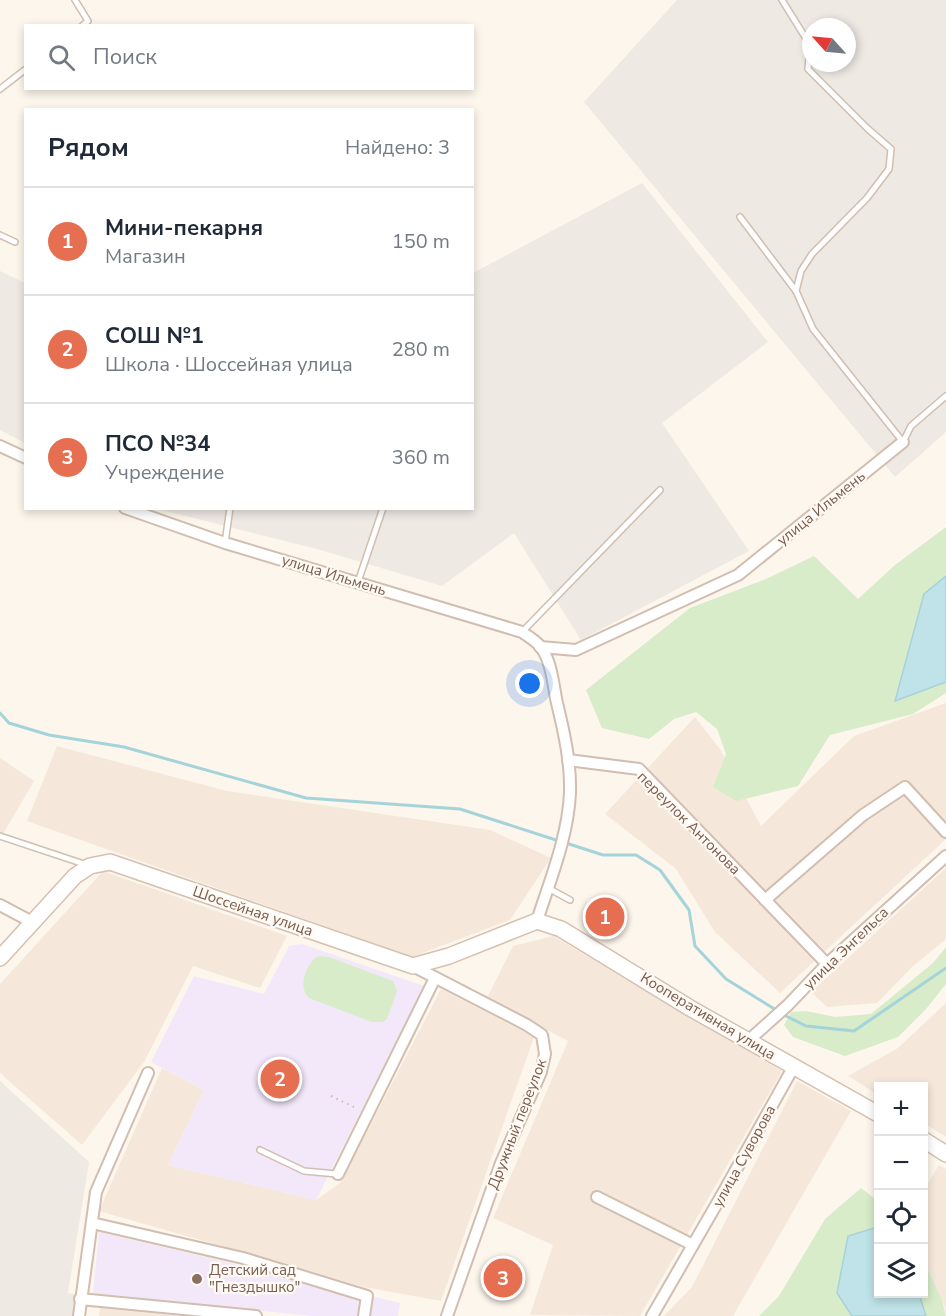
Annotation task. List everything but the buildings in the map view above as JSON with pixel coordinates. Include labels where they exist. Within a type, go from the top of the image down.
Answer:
[{"type":"street","name":"улица Ильмень","points":[[131,510],[225,543],[522,632],[540,646],[576,650],[738,575],[903,442]]},
{"type":"street","points":[[0,446],[24,457]]},
{"type":"street","points":[[413,966],[449,956],[537,921],[558,857],[566,825],[570,793],[568,760],[548,663],[540,646]]},
{"type":"street","name":"переулок Антонова","points":[[568,760],[639,769],[827,964]]},
{"type":"street","points":[[765,900],[863,815],[905,787],[946,832]]},
{"type":"street","name":"улица Энгельса","points":[[748,1041],[788,1005],[827,964],[946,856]]},
{"type":"street","name":"Шоссейная улица","points":[[90,866],[110,862],[126,866],[413,966]]},
{"type":"street","points":[[5,949],[75,876],[90,866]]},
{"type":"street","points":[[0,905],[32,922]]},
{"type":"street","name":"Кооперативная улица","points":[[537,921],[561,929],[748,1041],[874,1111]]},
{"type":"street","name":"Дружный переулок","points":[[413,966],[527,1025],[542,1035],[545,1054],[541,1072],[501,1163],[447,1316]]},
{"type":"street","points":[[338,1174],[435,978]]},
{"type":"street","name":"улица Суворова","points":[[652,1316],[794,1066]]},
{"type":"street","points":[[79,1316],[96,1192],[148,1073]]},
{"type":"street","points":[[928,1143],[946,1154]]},
{"type":"street","points":[[597,1197],[693,1245]]},
{"type":"street","points":[[92,1223],[243,1258],[367,1296],[364,1316]]},
{"type":"street","points":[[80,1299],[256,1316]]},
{"type":"lane","points":[[75,0],[88,21],[84,24]]},
{"type":"lane","points":[[782,0],[810,45],[808,69],[891,149],[889,169],[867,198],[812,254],[801,271],[796,291]]},
{"type":"lane","points":[[0,89],[24,71]]},
{"type":"lane","points":[[740,218],[796,291],[813,329],[903,442],[911,426],[946,396]]},
{"type":"lane","points":[[0,236],[15,242]]},
{"type":"lane","points":[[522,632],[660,490]]},
{"type":"lane","points":[[225,543],[230,510]]},
{"type":"lane","points":[[358,582],[382,510]]},
{"type":"lane","points":[[0,837],[90,866]]},
{"type":"lane","points":[[548,888],[570,900]]},
{"type":"lane","points":[[260,1150],[304,1171],[338,1174]]},
{"type":"path","points":[[331,1095],[368,1114]]},
{"type":"shaded area","points":[[677,0],[946,0],[946,432],[895,477],[584,102]]},
{"type":"shaded area","points":[[642,183],[768,342],[662,423],[749,551],[581,640],[514,533],[442,586],[317,549],[162,510],[474,510],[474,272]]},
{"type":"shaded area","points":[[0,271],[24,283],[24,442],[0,430]]},
{"type":"shaded area","points":[[946,703],[946,839],[780,993],[715,932],[676,869],[605,814],[695,717],[720,749],[761,826],[854,736]]},
{"type":"shaded area","points":[[57,746],[227,791],[490,830],[551,858],[510,920],[412,957],[27,821]]},
{"type":"shaded area","points":[[0,758],[34,781],[0,839]]},
{"type":"shaded area","points":[[946,868],[946,939],[913,966],[877,1003],[827,1007],[811,992]]},
{"type":"shaded area","points":[[103,871],[287,936],[260,988],[193,966],[144,1062],[82,1145],[0,1073],[0,984]]},
{"type":"shaded area","points":[[553,936],[782,1071],[640,1316],[530,1315],[553,1245],[493,1218],[568,1041],[487,998],[513,946]]},
{"type":"shaded area","points":[[302,944],[424,986],[316,1200],[168,1165],[204,1090],[151,1062],[194,976],[264,994],[289,946]]},
{"type":"shaded area","points":[[441,989],[534,1037],[441,1301],[364,1287],[99,1211],[162,1068],[204,1090],[168,1165],[316,1200],[340,1183]]},
{"type":"shaded area","points":[[946,1003],[946,1137],[928,1126],[928,1082],[874,1082],[874,1092],[848,1076],[898,1048]]},
{"type":"shaded area","points":[[0,1081],[89,1162],[68,1293],[76,1294],[73,1316],[0,1316]]},
{"type":"shaded area","points":[[797,1081],[851,1111],[733,1316],[664,1316],[692,1287]]},
{"type":"shaded area","points":[[939,1165],[946,1169],[946,1310],[928,1269],[928,1183]]},
{"type":"shaded area","name":"Детский сад \"Гнездышко\"","points":[[99,1232],[400,1303],[398,1316],[311,1316],[93,1293]]},
{"type":"shaded area","points":[[100,1308],[185,1316],[99,1316]]},
{"type":"green space","points":[[946,527],[946,576],[924,594],[895,700],[946,682],[946,693],[913,714],[830,735],[798,786],[736,801],[713,787],[726,754],[717,729],[696,712],[674,719],[649,739],[602,728],[586,690],[690,608],[766,579],[814,556],[858,599],[895,565]]},
{"type":"green space","points":[[946,947],[946,984],[926,1009],[898,1037],[845,1056],[793,1037],[784,1025],[791,1012],[806,1011],[835,1017],[871,1014],[933,963]]},
{"type":"green space","points":[[318,956],[329,957],[393,981],[397,991],[387,1019],[383,1022],[372,1022],[309,998],[305,993],[304,976],[310,964]]},
{"type":"green space","points":[[861,1188],[874,1198],[874,1298],[928,1298],[928,1270],[942,1300],[946,1316],[759,1316],[779,1296],[825,1219]]},
{"type":"water","points":[[946,576],[946,682],[895,701],[924,594]]},
{"type":"water","points":[[874,1228],[874,1298],[920,1298],[926,1316],[852,1316],[837,1293],[848,1236]]},
{"type":"waterway","points":[[0,713],[9,723],[49,735],[124,747],[306,798],[460,809],[559,841]]},
{"type":"waterway","points":[[566,843],[603,855],[636,855],[660,870],[689,910],[695,946],[726,979],[776,1010]]},
{"type":"waterway","points":[[782,1014],[806,1026],[854,1031],[946,968]]},
{"type":"place","name":"Мини-пекарня","points":[[605,917]]},
{"type":"place","name":"СОШ №1","points":[[280,1079]]},
{"type":"place","name":"ПСО №34","points":[[503,1278]]},
{"type":"place","name":"Детский сад \"Гнездышко\"","points":[[197,1279]]}]
